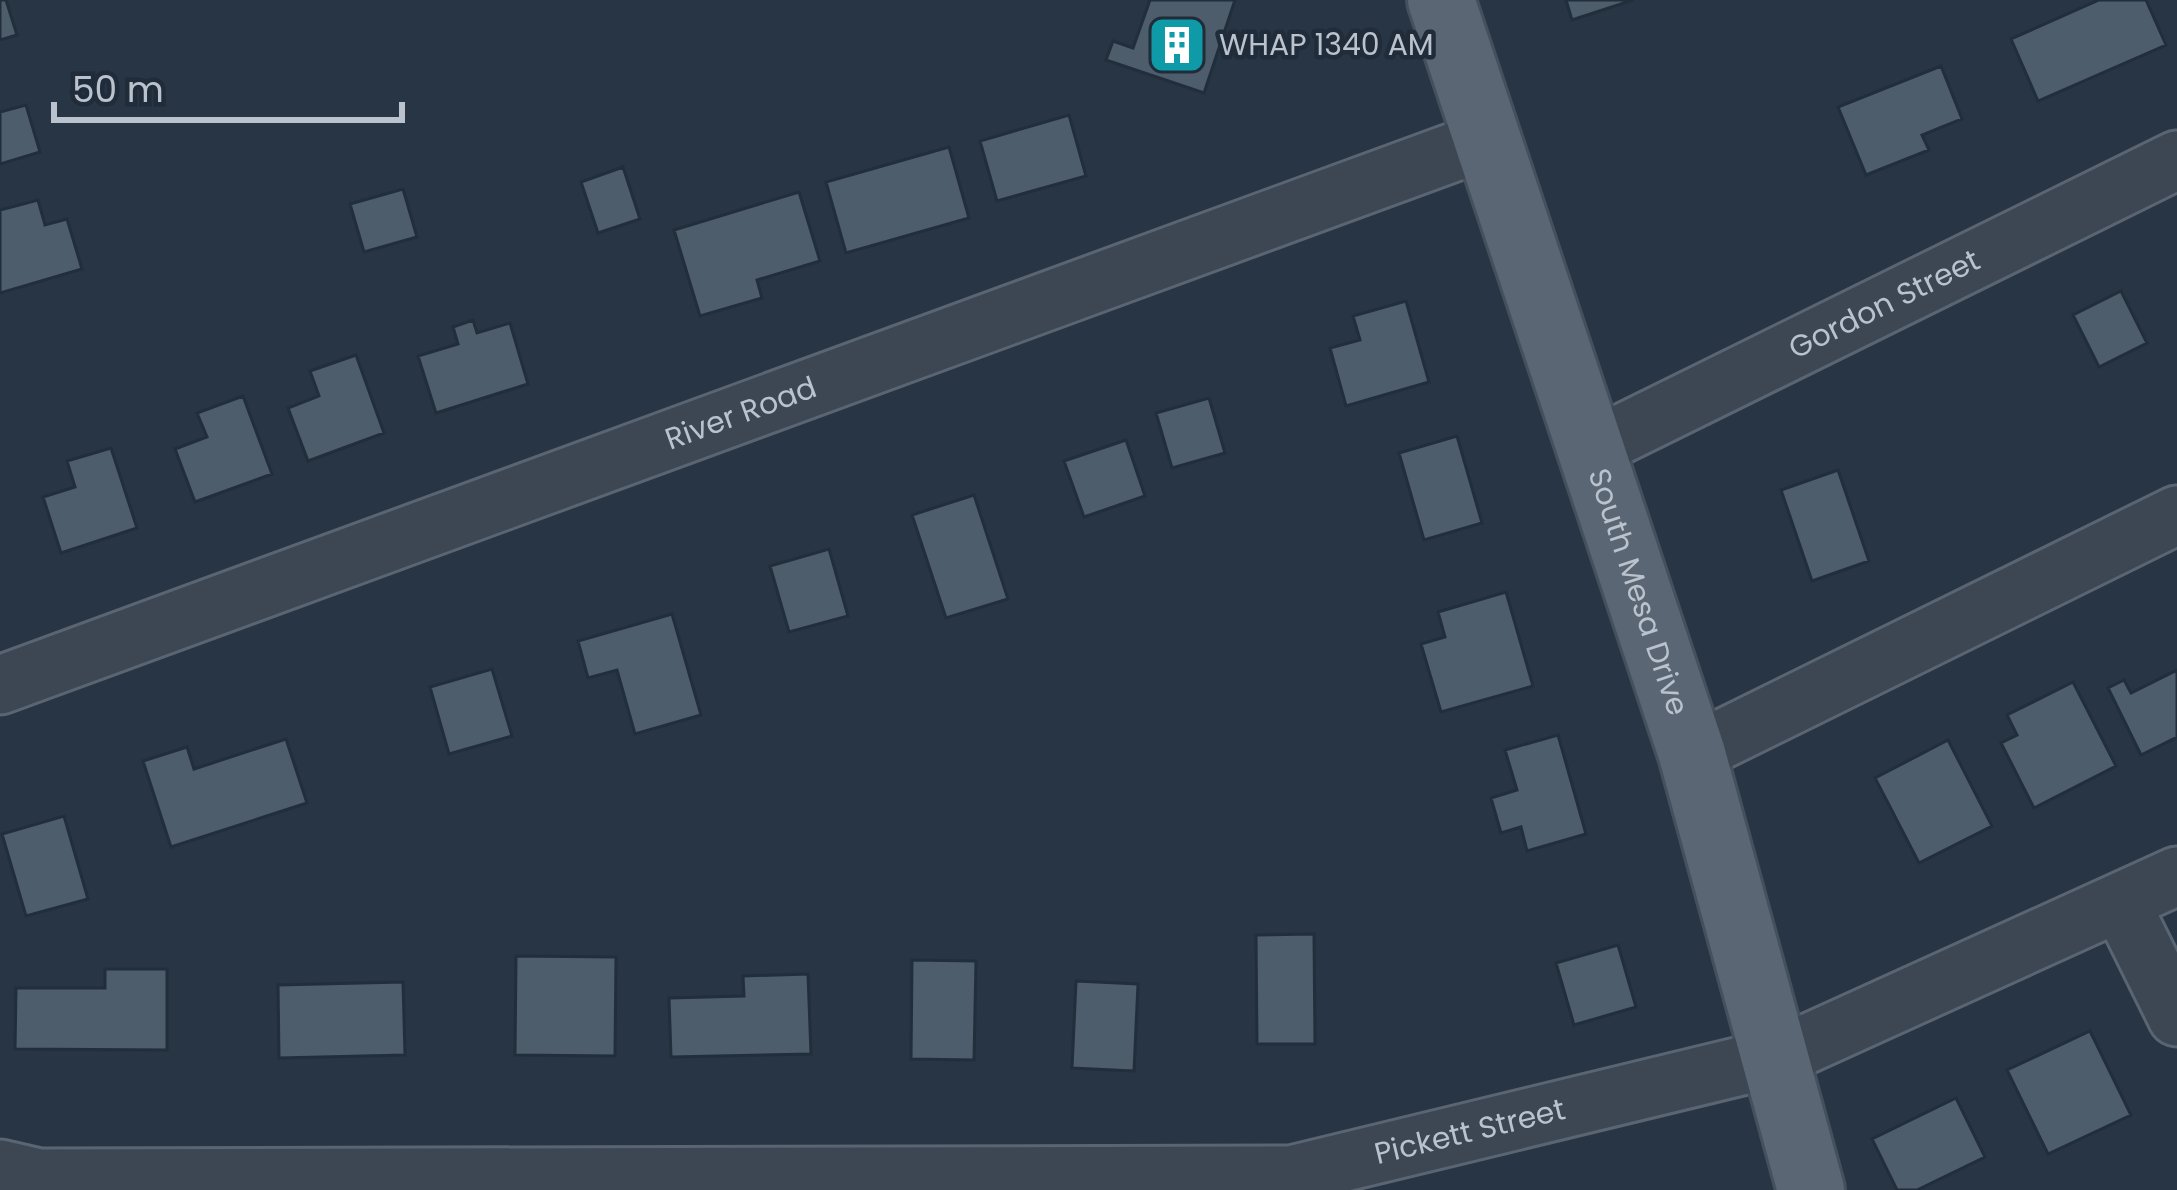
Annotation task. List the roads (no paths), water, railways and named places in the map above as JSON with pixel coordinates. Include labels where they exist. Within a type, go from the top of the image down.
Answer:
[{"type":"main road","name":"South Mesa Drive","points":[[1441,0],[1484,141],[1692,754],[1811,1190]]},
{"type":"street","name":"River Road","points":[[0,685],[1484,141]]},
{"type":"street","name":"Gordon Street","points":[[1591,449],[2177,160]]},
{"type":"street","points":[[1692,754],[2177,515]]},
{"type":"street","name":"Pickett Street","points":[[0,1169],[39,1178],[1291,1175],[1778,1057],[2177,876]]},
{"type":"street","points":[[2121,904],[2177,1017]]},
{"type":"place","name":"WHAP 1340 AM","points":[[1177,45]]}]
